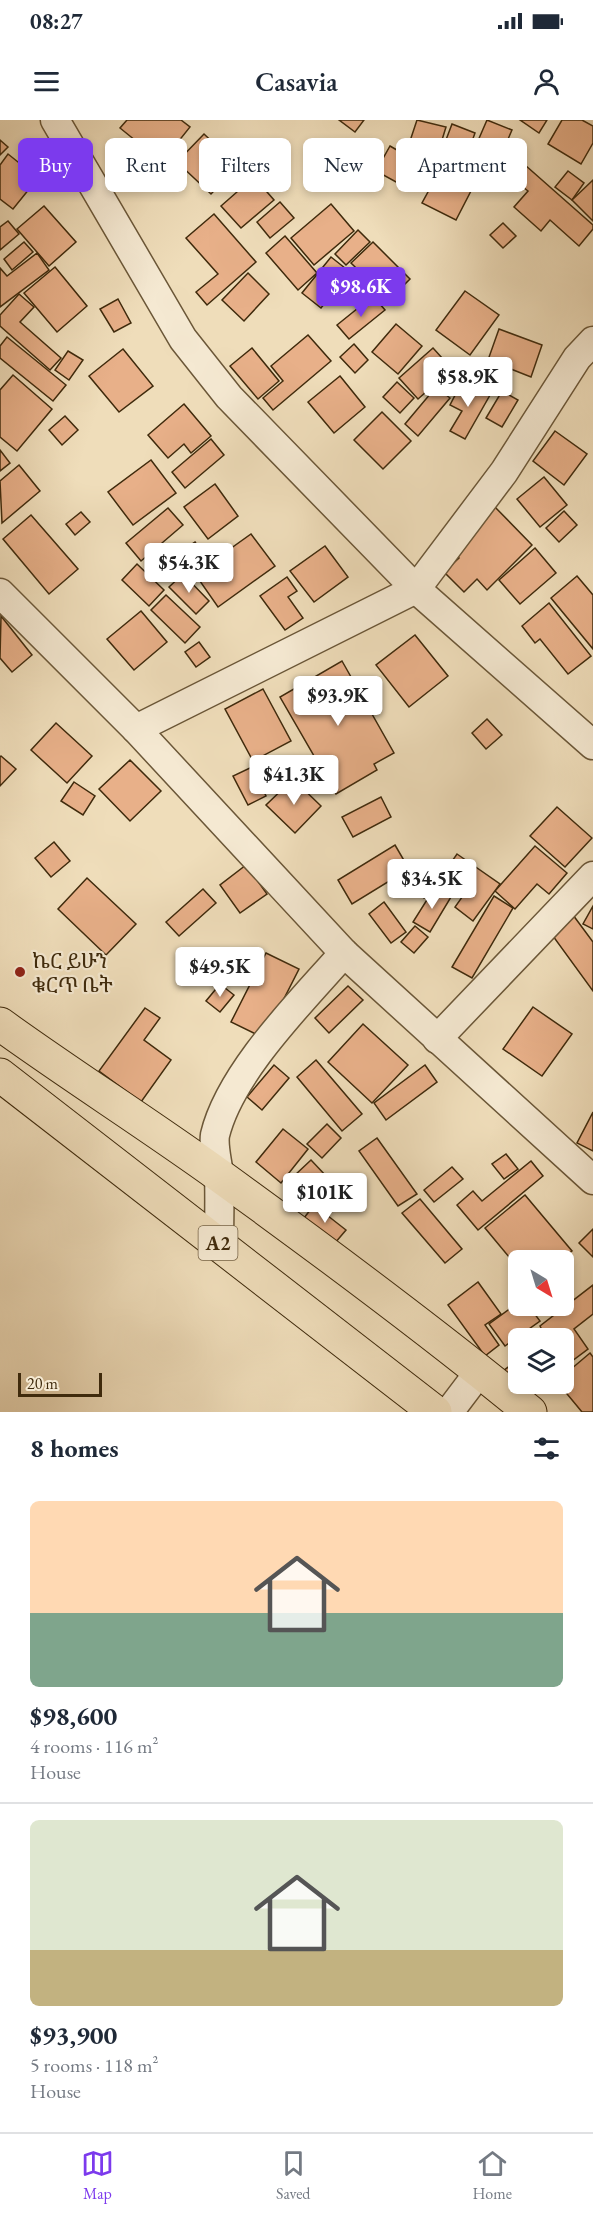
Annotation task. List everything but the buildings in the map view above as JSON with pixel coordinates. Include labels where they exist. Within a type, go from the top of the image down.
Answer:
[{"type":"highway","name":"A2","points":[[0,1024],[79,1081],[219,1175],[480,1371],[530,1412]]},
{"type":"highway","name":"A2","points":[[0,1075],[435,1412]]},
{"type":"highway","points":[[54,1116],[79,1081]]},
{"type":"street","points":[[55,120],[183,339],[229,397],[416,589],[593,745]]},
{"type":"street","points":[[136,729],[416,589],[504,472],[577,358],[593,341]]},
{"type":"street","points":[[0,592],[136,729],[344,953],[593,1180]]},
{"type":"street","points":[[437,1039],[593,876]]},
{"type":"street","points":[[219,1245],[219,1175],[215,1137],[222,1114],[238,1085],[278,1027],[344,953]]},
{"type":"street","points":[[448,1412],[480,1371]]},
{"type":"place","name":"ኬር ይሁን ቁርጥ ቤት","points":[[20,972]]}]
